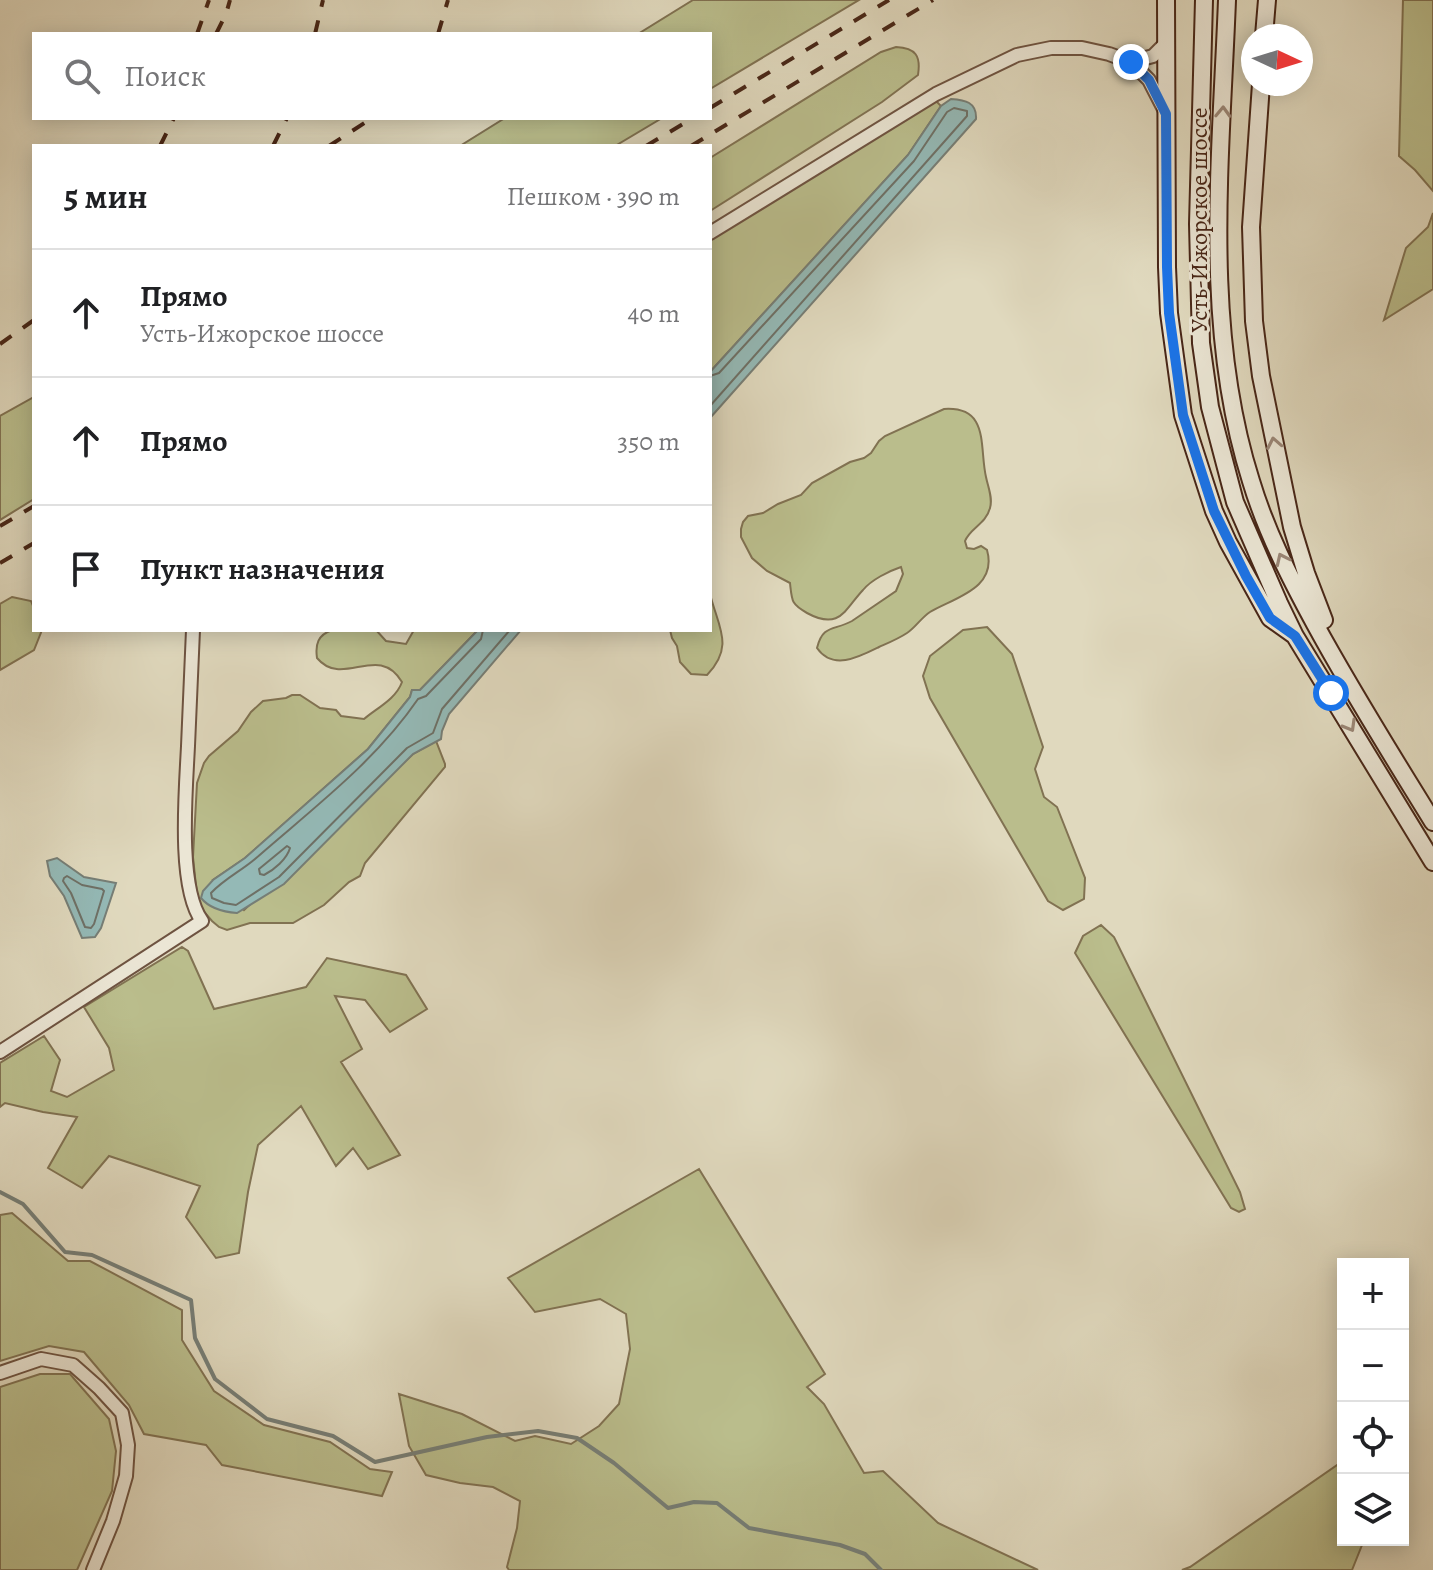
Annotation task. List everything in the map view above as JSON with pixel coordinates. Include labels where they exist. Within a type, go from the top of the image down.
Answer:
[{"type":"street","points":[[1166,0],[1167,267],[1169,313],[1183,415],[1214,511],[1228,542],[1270,618],[1295,636]]},
{"type":"street","name":"Усть-Ижорское шоссе","points":[[1204,0],[1198,238],[1201,343],[1210,407],[1235,502],[1295,636],[1433,862]]},
{"type":"street","name":"Усть-Ижорское шоссе","points":[[1227,0],[1218,239],[1221,326],[1228,380],[1250,481],[1270,534],[1297,590],[1331,653],[1433,822]]},
{"type":"street","points":[[1265,24],[1267,0]]},
{"type":"street","points":[[1131,62],[1153,56],[1166,43]]},
{"type":"street","points":[[712,232],[936,94],[1017,55],[1051,48],[1082,48],[1131,62],[1149,80],[1166,114]]},
{"type":"street","points":[[1260,96],[1251,227],[1254,321],[1261,376],[1292,527],[1326,626],[1331,653]]},
{"type":"street","points":[[0,1052],[202,921],[196,914],[189,885],[184,833],[193,632]]},
{"type":"street","points":[[0,1373],[41,1359],[73,1365],[122,1413],[128,1445],[126,1476],[113,1521],[93,1570]]},
{"type":"green space","points":[[693,0],[859,0],[712,88],[712,32],[641,32]]},
{"type":"green space","points":[[1403,0],[1433,0],[1433,191],[1399,156]]},
{"type":"green space","points":[[896,47],[913,51],[918,58],[918,75],[882,102],[712,210],[712,157],[881,52]]},
{"type":"green space","points":[[935,100],[941,106],[908,155],[712,370],[712,239],[924,101]]},
{"type":"green space","points":[[502,120],[659,120],[618,144],[463,144]]},
{"type":"green space","points":[[1433,213],[1433,289],[1384,320],[1406,248],[1428,227]]},
{"type":"green space","points":[[32,398],[32,500],[0,520],[0,416]]},
{"type":"green space","points":[[944,409],[969,414],[980,431],[991,504],[985,518],[965,541],[967,548],[981,546],[987,550],[989,563],[986,574],[971,590],[930,612],[900,637],[855,658],[831,659],[817,648],[822,635],[852,621],[896,591],[903,574],[901,567],[871,583],[841,615],[827,620],[818,618],[795,604],[790,583],[767,571],[752,558],[741,537],[743,522],[748,516],[763,513],[801,495],[812,483],[850,462],[864,458],[885,436]]},
{"type":"green space","points":[[12,597],[31,601],[32,632],[41,632],[34,650],[0,670],[0,604]]},
{"type":"green space","points":[[712,600],[722,645],[715,665],[707,675],[691,674],[680,662],[670,632],[712,632]]},
{"type":"green space","points":[[987,627],[1012,654],[1043,747],[1035,769],[1044,797],[1057,807],[1085,878],[1084,899],[1063,910],[1048,901],[930,698],[923,676],[930,656],[963,630]]},
{"type":"green space","points":[[327,632],[378,632],[386,641],[406,644],[413,632],[476,632],[420,690],[412,690],[410,697],[368,749],[245,858],[213,880],[244,910],[413,754],[436,741],[445,767],[365,863],[360,876],[324,905],[293,923],[250,923],[227,930],[212,921],[199,906],[196,886],[193,857],[197,783],[204,763],[238,731],[263,701],[300,695],[320,708],[336,710],[341,716],[364,719],[391,698],[402,682],[393,671],[382,666],[338,669],[327,666],[317,658],[321,637]]},
{"type":"green space","points":[[1101,925],[1114,937],[1240,1192],[1245,1209],[1239,1212],[1231,1208],[1075,953],[1083,936]]},
{"type":"green space","points":[[182,947],[188,951],[214,1009],[306,987],[327,958],[406,975],[427,1009],[390,1032],[365,1000],[335,996],[362,1049],[341,1062],[400,1155],[368,1169],[353,1148],[336,1166],[301,1106],[258,1145],[239,1253],[216,1258],[186,1217],[200,1186],[109,1156],[82,1188],[48,1168],[77,1117],[5,1103],[0,1107],[0,1063],[44,1036],[60,1060],[51,1091],[67,1097],[114,1070],[109,1048],[84,1007]]},
{"type":"green space","points":[[699,1169],[825,1374],[807,1387],[824,1404],[864,1473],[883,1471],[938,1523],[1038,1570],[509,1570],[507,1567],[520,1501],[493,1487],[426,1475],[409,1446],[399,1394],[462,1414],[515,1441],[535,1436],[571,1444],[599,1426],[619,1404],[630,1349],[626,1314],[600,1299],[535,1312],[508,1278]]},
{"type":"green space","points":[[12,1213],[68,1261],[90,1261],[182,1310],[182,1340],[214,1391],[264,1425],[330,1442],[370,1469],[392,1472],[382,1496],[222,1465],[206,1445],[144,1434],[129,1405],[84,1352],[49,1346],[0,1361],[0,1215]]},
{"type":"green space","points":[[40,1374],[70,1374],[109,1419],[116,1451],[112,1491],[77,1570],[0,1570],[0,1387]]},
{"type":"green space","points":[[1337,1465],[1337,1546],[1362,1546],[1352,1570],[1182,1570]]},
{"type":"water","points":[[951,99],[965,101],[972,105],[976,119],[712,416],[712,370],[908,155],[941,106]]},
{"type":"water","points":[[476,632],[519,632],[449,714],[441,739],[413,754],[284,884],[237,913],[217,909],[201,898],[213,880],[245,858],[368,749],[410,697],[412,690],[420,690]]},
{"type":"water","points":[[57,858],[84,877],[116,883],[95,937],[82,938],[64,896],[50,876],[47,861]]},
{"type":"waterway","points":[[0,1192],[23,1204],[65,1252],[92,1255],[191,1300],[195,1338],[215,1379],[267,1419],[333,1436],[375,1462],[487,1437],[538,1431],[577,1438],[614,1463],[668,1508],[694,1502],[717,1503],[749,1528],[840,1545],[865,1554],[881,1570]]},
{"type":"railway","points":[[198,32],[209,0]]},
{"type":"railway","points":[[217,32],[230,0]]},
{"type":"railway","points":[[315,32],[323,0]]},
{"type":"railway","points":[[439,32],[448,0]]},
{"type":"railway","points":[[712,107],[889,0]]},
{"type":"railway","points":[[694,144],[933,0]]},
{"type":"railway","points":[[161,144],[173,120]]},
{"type":"railway","points":[[274,144],[286,120]]},
{"type":"railway","points":[[332,144],[369,120]]},
{"type":"railway","points":[[649,144],[690,120]]},
{"type":"railway","points":[[0,344],[32,321]]},
{"type":"railway","points":[[0,526],[32,507]]},
{"type":"railway","points":[[0,563],[32,544]]},
{"type":"route","points":[[1131,62],[1149,80],[1166,114],[1169,313],[1183,415],[1214,511],[1246,576],[1270,618],[1295,636],[1331,693]]}]
